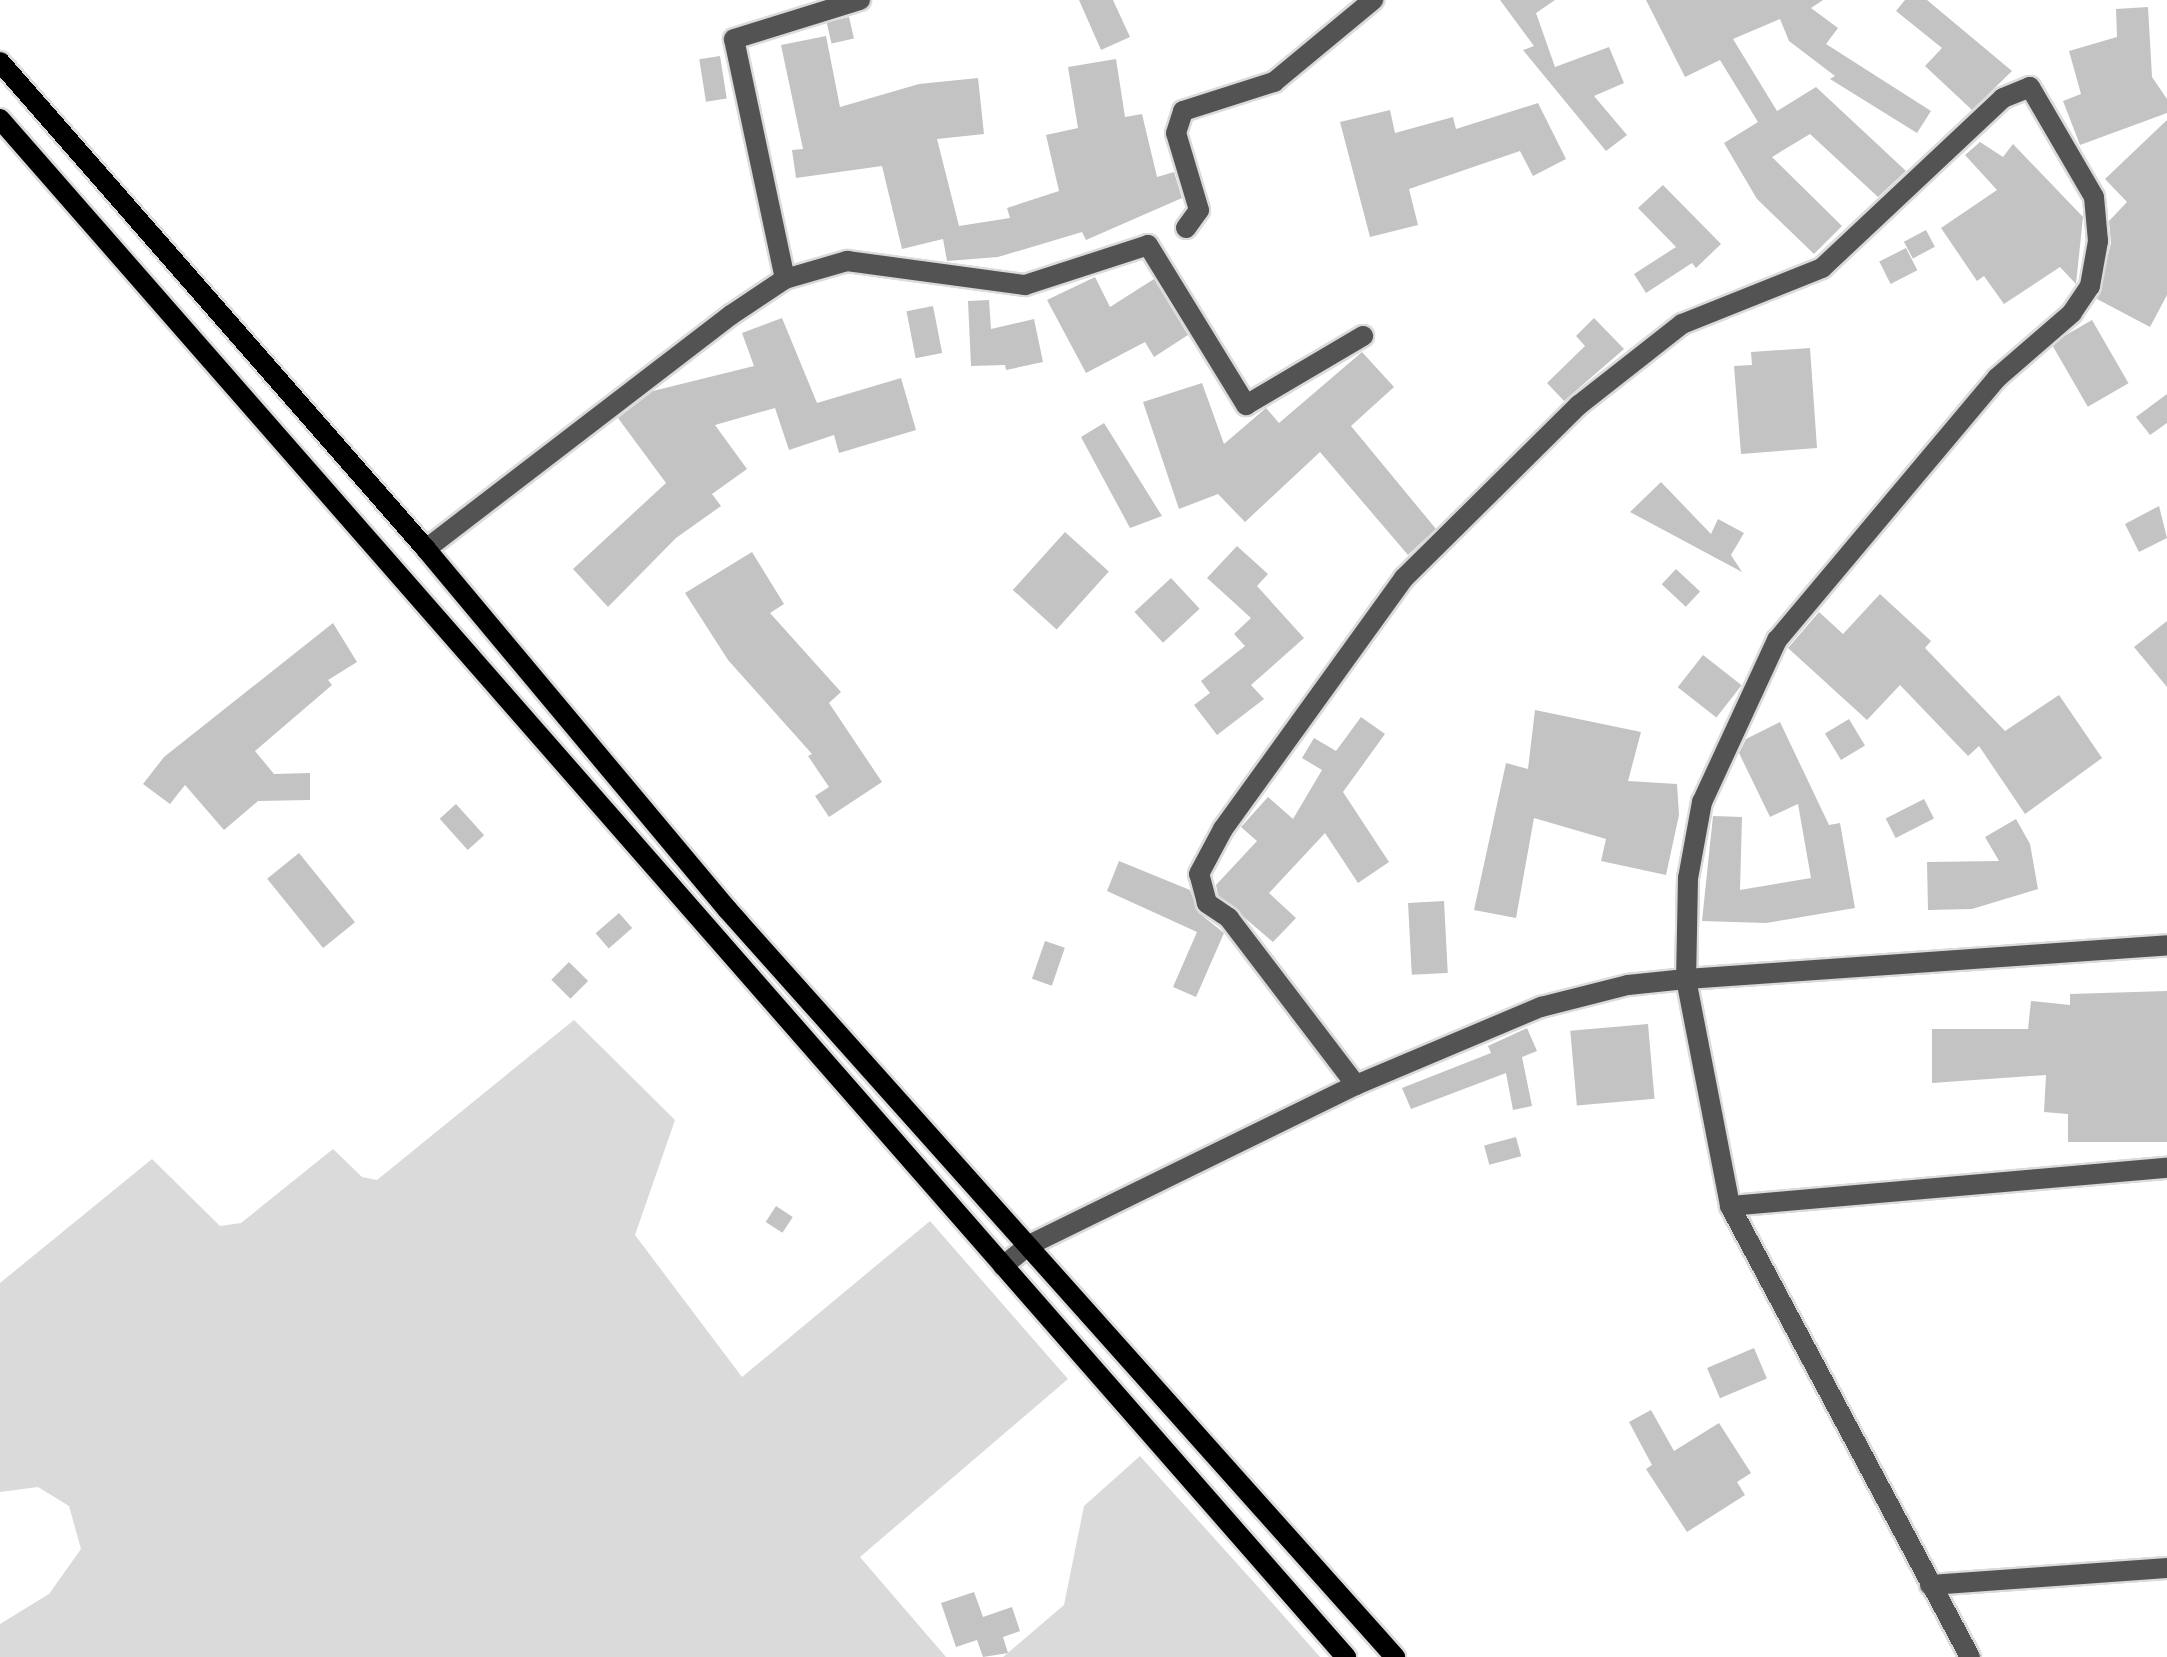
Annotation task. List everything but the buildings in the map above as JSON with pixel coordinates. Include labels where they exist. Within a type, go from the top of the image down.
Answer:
[{"type":"main road","points":[[0,62],[426,549],[727,909],[1395,1657]]},
{"type":"main road","points":[[0,119],[1346,1657]]},
{"type":"street","points":[[785,279],[734,39],[860,0]]},
{"type":"street","points":[[1186,228],[1199,210],[1176,133],[1183,111],[1274,82],[1373,0]]},
{"type":"street","points":[[1356,1085],[1229,918],[1207,903],[1199,874],[1223,829],[1404,578],[1579,405],[1682,324],[1822,268],[2003,98],[2030,87],[2094,197],[2098,241],[2090,286],[2072,313],[1997,378],[1777,640],[1702,802],[1688,878],[1686,979],[1730,1206],[1970,1657]]},
{"type":"street","points":[[426,549],[639,381],[785,279],[847,261],[1025,285],[1148,245],[1246,405],[1363,336]]},
{"type":"street","points":[[1003,1266],[1029,1245],[1356,1085],[1541,1007],[1628,985],[1686,979],[2167,945]]},
{"type":"street","points":[[1730,1206],[2167,1168]]},
{"type":"street","points":[[1930,1585],[2167,1568]]},
{"type":"shaded area","points":[[574,1020],[675,1120],[635,1235],[742,1377],[930,1221],[1068,1379],[860,1557],[946,1657],[0,1657],[0,1624],[49,1594],[81,1549],[69,1506],[38,1487],[0,1492],[0,1283],[152,1159],[220,1226],[241,1223],[333,1149],[362,1177],[377,1180]]},
{"type":"shaded area","points":[[1140,1456],[1320,1657],[1003,1657],[1064,1605],[1084,1506]]}]
